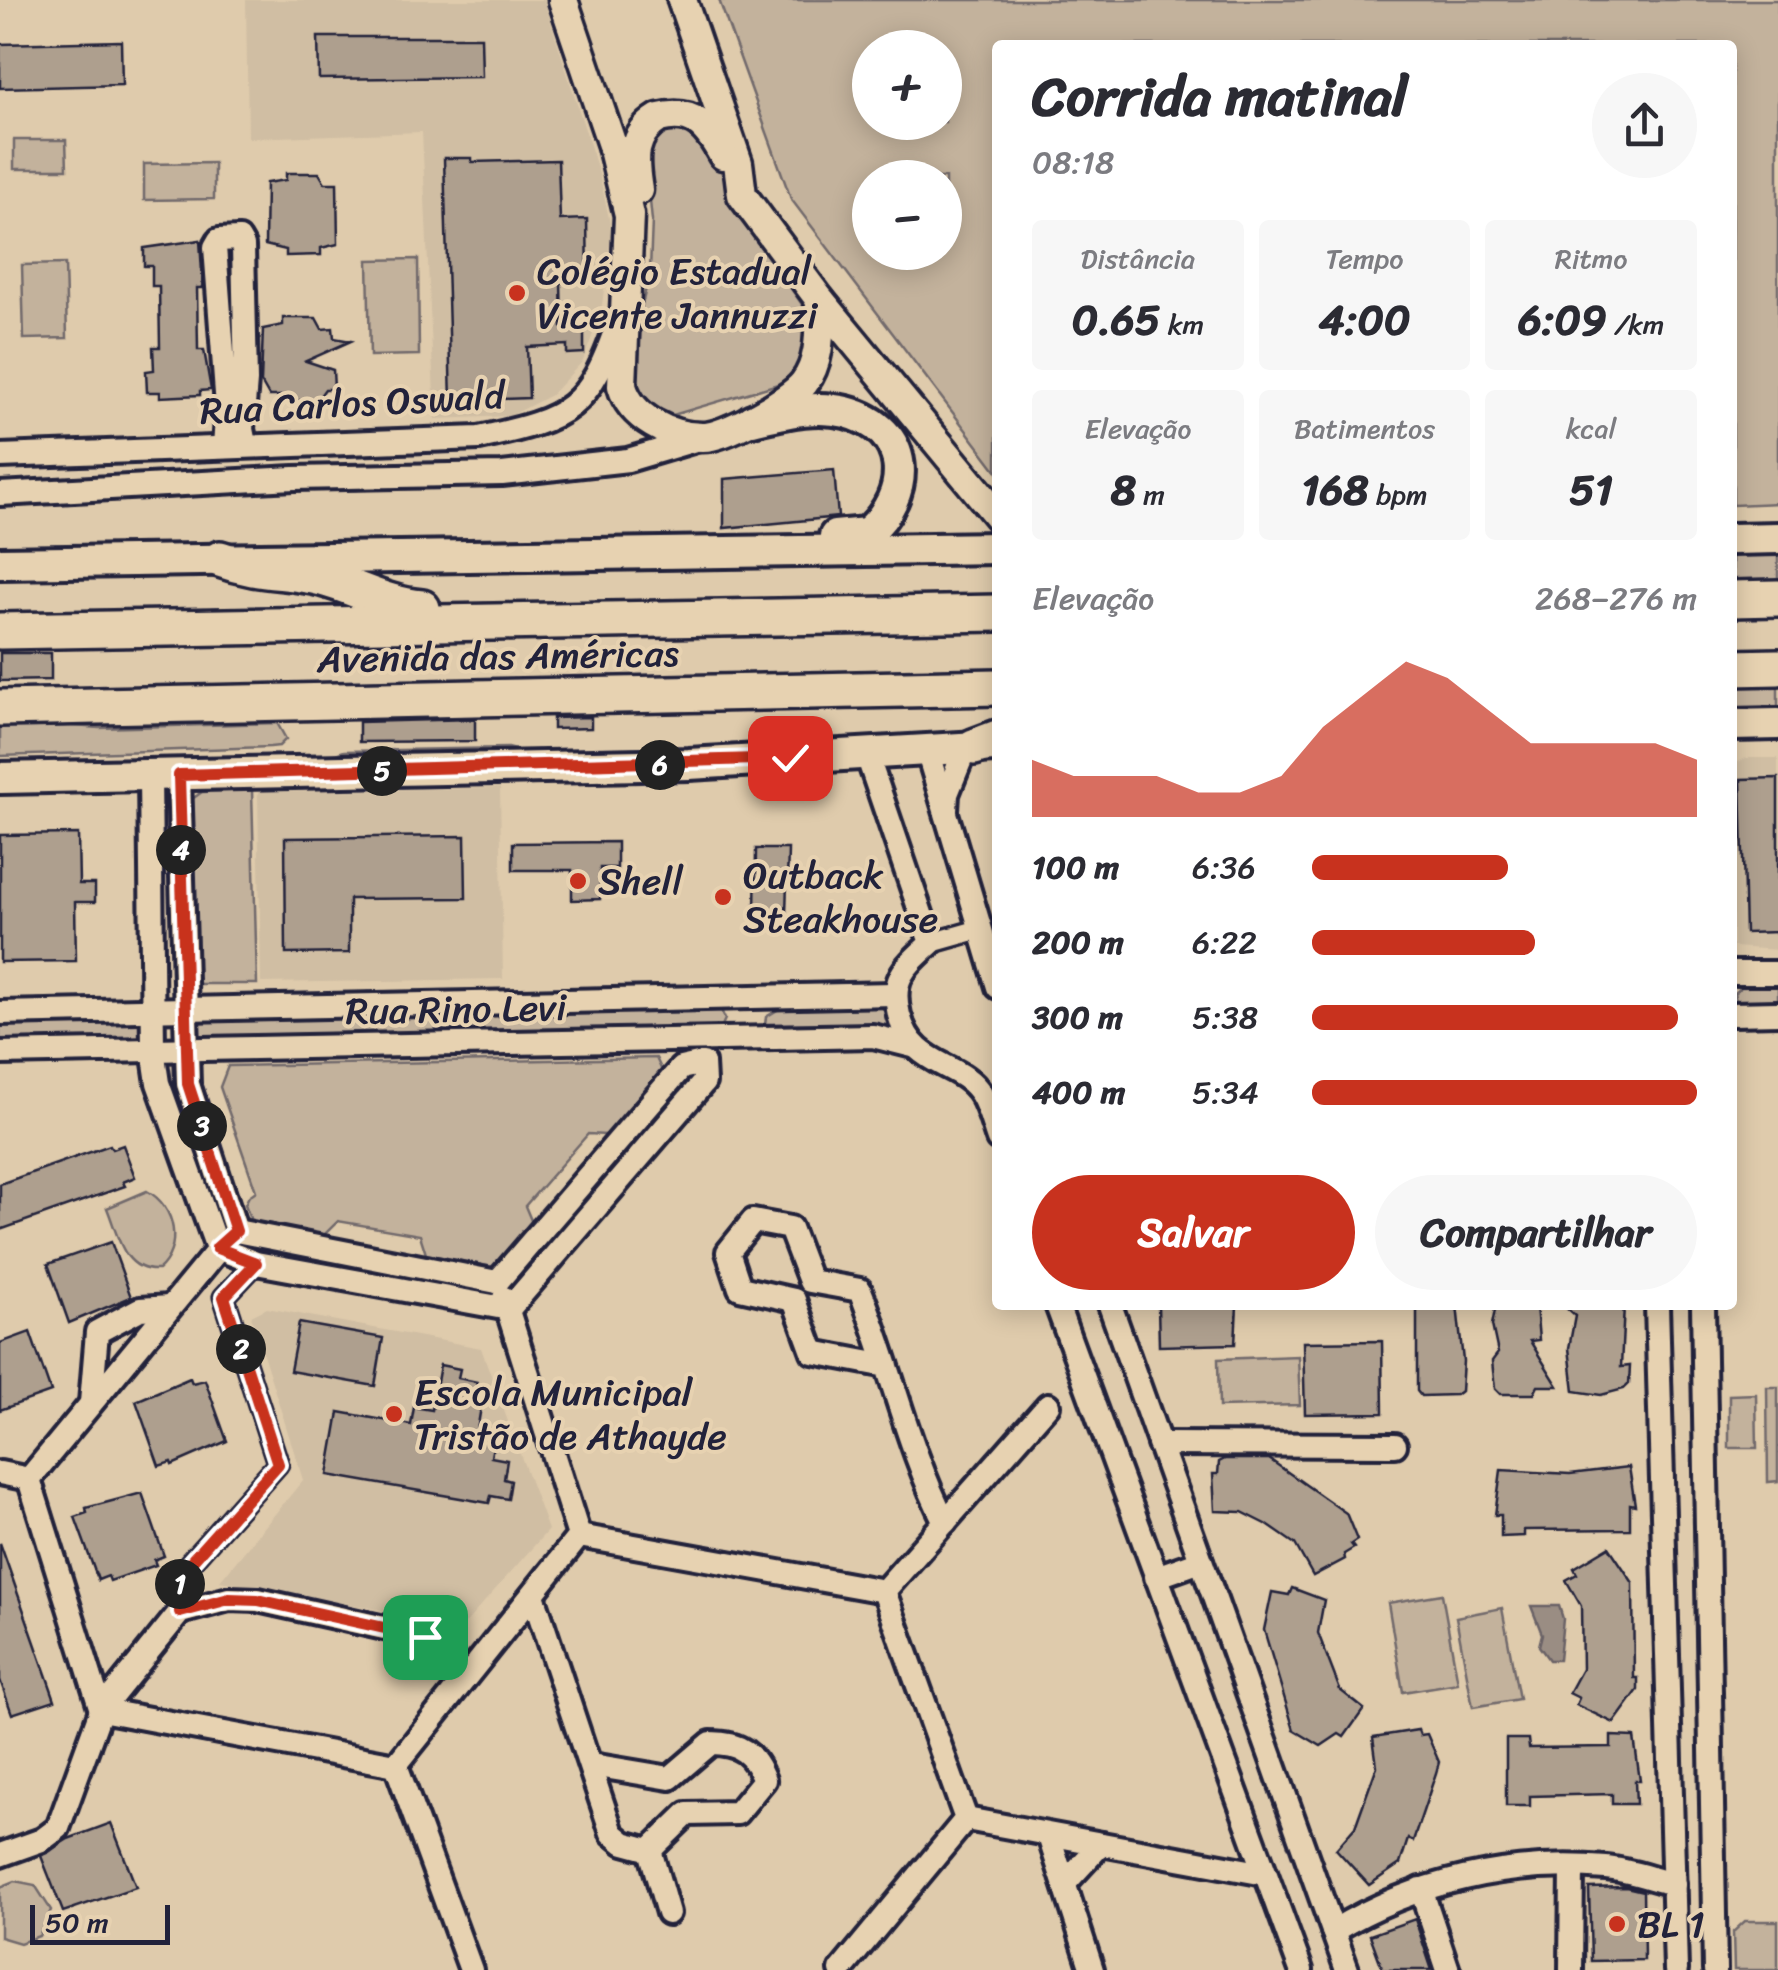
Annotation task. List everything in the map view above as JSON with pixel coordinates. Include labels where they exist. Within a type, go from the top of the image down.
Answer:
[{"type":"highway","points":[[220,558],[270,574],[322,578],[391,603],[497,620]]},
{"type":"highway","points":[[1737,599],[1778,598]]},
{"type":"highway","name":"Avenida das Américas","points":[[0,631],[991,612]]},
{"type":"highway","points":[[1737,668],[1778,667]]},
{"type":"highway","name":"Avenida das Américas","points":[[0,708],[992,688]]},
{"type":"main road","points":[[752,420],[826,408],[849,412],[879,428],[900,466],[892,507],[867,533],[823,536],[797,552]]},
{"type":"main road","points":[[1737,539],[1778,538]]},
{"type":"main road","points":[[0,563],[992,548]]},
{"type":"main road","points":[[1737,725],[1778,724]]},
{"type":"main road","points":[[0,778],[690,764],[984,745]]},
{"type":"street","points":[[563,0],[612,145],[629,216],[622,368],[626,400],[651,422],[703,438],[752,420],[803,386],[813,368],[820,300]]},
{"type":"street","points":[[682,0],[738,163],[742,195],[820,300],[992,509]]},
{"type":"street","points":[[629,216],[639,193],[633,164],[638,138],[659,118],[689,116],[707,126],[724,156],[738,163]]},
{"type":"street","points":[[239,239],[244,246],[246,381],[242,430],[235,444],[227,408],[215,247],[219,240],[239,239]]},
{"type":"street","name":"Rua Carlos Oswald","points":[[0,456],[235,444],[480,438],[533,427],[573,408],[601,373],[628,292]]},
{"type":"street","name":"Rua Carlos Oswald","points":[[0,494],[294,478],[502,474],[628,460],[703,438]]},
{"type":"street","points":[[946,818],[947,794],[984,745]]},
{"type":"street","points":[[927,750],[992,972]]},
{"type":"street","points":[[867,755],[930,942]]},
{"type":"street","points":[[165,775],[186,1008],[188,1084],[236,1231]]},
{"type":"street","points":[[165,775],[153,1050],[158,1084],[217,1248],[256,1263],[510,1309]]},
{"type":"street","points":[[977,930],[930,942],[897,974],[894,994],[912,1046],[989,1091]]},
{"type":"street","points":[[1737,973],[1778,972]]},
{"type":"street","name":"Rua Rino Levi","points":[[0,1012],[894,994]]},
{"type":"street","points":[[1737,1014],[1778,1013]]},
{"type":"street","name":"Rua Rino Levi","points":[[0,1052],[874,1036],[912,1046]]},
{"type":"street","points":[[497,1282],[681,1068],[704,1063],[704,1082],[510,1309]]},
{"type":"street","points":[[887,1366],[813,1352],[794,1300],[740,1288],[728,1252],[752,1221],[790,1228],[810,1281],[860,1290],[872,1321],[887,1366],[926,1485],[946,1522]]},
{"type":"street","points":[[29,1479],[217,1248],[236,1231]]},
{"type":"street","points":[[236,1231],[497,1282]]},
{"type":"street","points":[[180,1612],[180,1574],[278,1464],[224,1297],[256,1263]]},
{"type":"street","points":[[497,1282],[510,1309],[579,1536]]},
{"type":"street","points":[[92,1403],[96,1332],[140,1309],[169,1307]]},
{"type":"street","points":[[1058,1310],[1301,1970]]},
{"type":"street","points":[[1112,1310],[1347,1970]]},
{"type":"street","points":[[1658,1310],[1651,1405],[1676,1970]]},
{"type":"street","points":[[1703,1310],[1715,1970]]},
{"type":"street","points":[[848,1359],[872,1321]]},
{"type":"street","points":[[884,1591],[1048,1406]]},
{"type":"street","points":[[1160,1444],[1395,1445]]},
{"type":"street","points":[[0,1474],[29,1479]]},
{"type":"street","points":[[29,1479],[102,1710]]},
{"type":"street","points":[[926,1485],[968,1493]]},
{"type":"street","points":[[579,1536],[884,1591]]},
{"type":"street","points":[[396,1765],[579,1536]]},
{"type":"street","points":[[1156,1578],[1201,1562]]},
{"type":"street","points":[[884,1591],[966,1820]]},
{"type":"street","points":[[532,1595],[616,1840],[650,1850]]},
{"type":"street","points":[[0,1855],[42,1840],[58,1828],[102,1710],[180,1612],[229,1599],[258,1600],[425,1637]]},
{"type":"street","points":[[102,1710],[396,1765]]},
{"type":"street","points":[[592,1766],[662,1779],[677,1774],[711,1743],[742,1748],[751,1754],[764,1780],[737,1813],[687,1814],[650,1850]]},
{"type":"street","points":[[396,1765],[471,1970]]},
{"type":"street","points":[[966,1820],[1265,1874]]},
{"type":"street","points":[[841,1970],[966,1820]]},
{"type":"street","points":[[1049,1836],[1092,1970]]},
{"type":"street","points":[[1066,1882],[1100,1844]]},
{"type":"street","points":[[650,1850],[668,1914]]},
{"type":"street","points":[[1571,1970],[1572,1868]]},
{"type":"street","points":[[1330,1921],[1421,1889],[1504,1870],[1610,1868],[1674,1884]]},
{"type":"street","points":[[1421,1889],[1448,1970]]},
{"type":"street","points":[[1330,1921],[1358,1901]]},
{"type":"shaded area","points":[[246,0],[544,0],[600,177],[612,232],[601,312],[583,361],[551,395],[510,416],[435,419],[422,132],[248,138]]},
{"type":"shaded area","points":[[719,0],[1778,0],[1778,503],[1737,505],[1737,40],[992,40],[992,464],[791,199]]},
{"type":"shaded area","points":[[685,128],[711,147],[739,214],[808,313],[804,360],[794,373],[778,384],[673,415],[635,398],[636,332],[650,270],[652,221],[645,151],[662,131]]},
{"type":"shaded area","points":[[14,140],[66,140],[67,169],[14,169]]},
{"type":"shaded area","points":[[214,163],[214,199],[144,200],[144,164]]},
{"type":"shaded area","points":[[418,259],[419,355],[370,356],[368,260]]},
{"type":"shaded area","points":[[65,264],[67,338],[24,339],[22,265]]},
{"type":"shaded area","points":[[1778,552],[1778,588],[1737,589],[1737,553]]},
{"type":"shaded area","points":[[1778,676],[1778,712],[1737,713],[1737,677]]},
{"type":"shaded area","points":[[0,720],[99,728],[277,723],[286,739],[279,746],[270,747],[0,756]]},
{"type":"shaded area","points":[[508,748],[523,752],[327,757],[344,751]]},
{"type":"shaded area","points":[[1746,758],[1778,758],[1778,950],[1737,947],[1737,762]]},
{"type":"shaded area","points":[[500,788],[503,979],[261,983],[258,792]]},
{"type":"shaded area","points":[[252,790],[257,984],[192,984],[188,802],[202,792]]},
{"type":"shaded area","points":[[1778,986],[1778,1002],[1737,1000],[1741,987]]},
{"type":"shaded area","points":[[873,1003],[887,1011],[893,1029],[878,1024],[765,1024],[766,1017],[784,1006]]},
{"type":"shaded area","points":[[720,1008],[725,1019],[721,1028],[196,1038],[196,1018]]},
{"type":"shaded area","points":[[141,1020],[141,1039],[0,1041],[0,1022]]},
{"type":"shaded area","points":[[656,1058],[663,1073],[606,1135],[588,1134],[525,1206],[533,1225],[493,1267],[426,1254],[420,1235],[338,1221],[323,1236],[251,1221],[245,1204],[256,1191],[220,1087],[228,1066]]},
{"type":"shaded area","points":[[147,1191],[164,1207],[173,1228],[171,1251],[158,1270],[146,1269],[129,1258],[107,1208]]},
{"type":"shaded area","name":"Escola Municipal Tristão de Athayde","points":[[267,1308],[481,1348],[548,1530],[455,1635],[437,1620],[220,1581],[303,1480],[251,1316]]},
{"type":"shaded area","points":[[1298,1356],[1300,1405],[1219,1407],[1218,1359]]},
{"type":"shaded area","points":[[1767,1387],[1778,1387],[1778,1481],[1768,1482]]},
{"type":"shaded area","points":[[1756,1394],[1757,1448],[1729,1448],[1729,1395]]},
{"type":"shaded area","points":[[1442,1594],[1458,1683],[1403,1692],[1388,1603]]},
{"type":"shaded area","points":[[1531,1606],[1559,1606],[1563,1619],[1559,1660],[1549,1660],[1539,1646],[1542,1634]]},
{"type":"shaded area","points":[[1502,1608],[1519,1699],[1473,1707],[1456,1617]]},
{"type":"shaded area","points":[[15,1881],[35,1885],[51,1910],[39,1936],[20,1943],[0,1937],[0,1887]]},
{"type":"shaded area","points":[[1745,1921],[1778,1921],[1778,1970],[1734,1970],[1733,1932]]},
{"type":"building","points":[[318,37],[481,37],[482,77],[319,79]]},
{"type":"building","points":[[121,41],[122,85],[0,88],[0,44]]},
{"type":"building","points":[[444,158],[472,158],[472,162],[558,160],[560,220],[587,219],[588,280],[561,281],[562,327],[584,327],[584,353],[567,354],[567,345],[527,347],[529,398],[451,401]]},
{"type":"building","points":[[286,173],[319,173],[325,183],[337,183],[338,244],[321,248],[321,255],[286,256],[286,250],[265,245],[266,183],[286,180]]},
{"type":"building","points":[[200,240],[203,288],[197,288],[198,350],[204,350],[211,390],[200,391],[200,395],[160,397],[160,392],[147,392],[146,371],[154,370],[153,347],[160,347],[159,286],[152,286],[152,266],[144,266],[144,248]]},
{"type":"building","points":[[283,318],[316,318],[322,329],[333,328],[334,338],[351,341],[306,361],[333,370],[334,389],[325,389],[317,400],[282,401],[283,396],[269,396],[261,382],[263,329],[283,325]]},
{"type":"building","points":[[834,470],[838,517],[724,528],[724,479]]},
{"type":"building","points":[[0,653],[51,653],[51,680],[0,681]]},
{"type":"building","points":[[591,717],[591,728],[553,729],[553,718]]},
{"type":"building","points":[[475,719],[475,741],[359,742],[359,722]]},
{"type":"building","points":[[1778,778],[1778,932],[1745,933],[1741,779]]},
{"type":"building","points":[[78,834],[79,884],[95,884],[95,902],[75,902],[76,961],[0,962],[0,835]]},
{"type":"building","points":[[465,836],[466,898],[349,899],[349,953],[286,954],[285,838]]},
{"type":"building","points":[[617,842],[617,868],[600,868],[600,899],[572,900],[572,870],[513,870],[513,843]]},
{"type":"building","points":[[756,849],[788,849],[786,914],[755,914]]},
{"type":"building","points":[[110,1145],[112,1149],[123,1145],[135,1177],[123,1182],[125,1186],[0,1230],[0,1184]]},
{"type":"building","points":[[111,1242],[131,1297],[69,1323],[48,1264]]},
{"type":"building","points":[[1158,1310],[1237,1310],[1235,1344],[1159,1346]]},
{"type":"building","points":[[1417,1310],[1458,1310],[1463,1361],[1461,1391],[1456,1395],[1421,1396],[1417,1391]]},
{"type":"building","points":[[1495,1310],[1536,1310],[1539,1340],[1530,1341],[1558,1386],[1538,1386],[1534,1394],[1500,1394],[1495,1389],[1492,1361],[1498,1353],[1492,1325]]},
{"type":"building","points":[[1568,1310],[1624,1310],[1621,1367],[1630,1366],[1629,1384],[1624,1389],[1601,1395],[1574,1391],[1569,1348],[1575,1316]]},
{"type":"building","points":[[299,1323],[383,1338],[375,1386],[290,1371]]},
{"type":"building","points":[[30,1332],[51,1392],[0,1410],[0,1343]]},
{"type":"building","points":[[1382,1341],[1383,1413],[1305,1414],[1303,1342]]},
{"type":"building","points":[[440,1365],[460,1369],[458,1378],[477,1382],[474,1400],[482,1401],[476,1437],[494,1440],[491,1457],[507,1460],[504,1479],[511,1481],[508,1499],[491,1496],[489,1503],[328,1475],[339,1412],[411,1425],[414,1407],[432,1410]]},
{"type":"building","points":[[190,1378],[192,1383],[205,1380],[227,1441],[172,1465],[171,1462],[159,1466],[136,1401]]},
{"type":"building","points":[[1269,1459],[1346,1513],[1357,1540],[1351,1544],[1354,1548],[1344,1554],[1345,1559],[1313,1576],[1295,1544],[1266,1524],[1242,1512],[1215,1511],[1213,1474],[1218,1474],[1219,1462]]},
{"type":"building","points":[[1629,1467],[1635,1505],[1630,1504],[1630,1529],[1524,1530],[1524,1536],[1501,1537],[1501,1515],[1495,1515],[1501,1470],[1570,1474]]},
{"type":"building","points":[[142,1493],[164,1556],[154,1560],[156,1565],[110,1581],[108,1576],[98,1580],[75,1517],[87,1513],[86,1508]]},
{"type":"building","points":[[0,1543],[55,1700],[12,1714],[0,1680]]},
{"type":"building","points":[[1609,1547],[1633,1583],[1634,1678],[1638,1678],[1638,1690],[1614,1723],[1576,1705],[1579,1698],[1569,1693],[1582,1669],[1581,1606],[1566,1580],[1577,1574],[1574,1568]]},
{"type":"building","points":[[1292,1588],[1324,1600],[1318,1633],[1340,1690],[1364,1709],[1344,1737],[1339,1734],[1321,1746],[1294,1730],[1264,1630],[1272,1592],[1289,1595]]},
{"type":"building","points":[[1418,1730],[1420,1735],[1427,1734],[1439,1762],[1436,1773],[1413,1841],[1408,1839],[1400,1864],[1369,1885],[1336,1849],[1355,1827],[1377,1766],[1373,1737]]},
{"type":"building","points":[[1611,1736],[1634,1737],[1640,1781],[1635,1781],[1636,1804],[1612,1804],[1612,1794],[1530,1796],[1530,1806],[1506,1806],[1506,1739],[1528,1739],[1529,1748],[1611,1747]]},
{"type":"building","points":[[111,1823],[136,1887],[63,1912],[41,1856],[68,1839]]},
{"type":"building","name":"BL 1","points":[[1626,1887],[1643,1891],[1644,1960],[1591,1961],[1589,1888]]},
{"type":"building","points":[[1415,1919],[1432,1970],[1383,1970],[1370,1935]]},
{"type":"place","name":"Colégio Estadual Vicente Jannuzzi","points":[[517,293]]},
{"type":"place","name":"Shell","points":[[578,881]]},
{"type":"place","name":"Outback Steakhouse","points":[[723,897]]},
{"type":"place","name":"Escola Municipal Tristão de Athayde","points":[[394,1414]]},
{"type":"place","name":"BL 1","points":[[1617,1924]]},
{"type":"route","points":[[425,1637],[258,1600],[229,1599],[180,1612],[180,1574],[278,1464],[224,1297],[256,1263],[217,1248],[236,1231],[188,1084],[179,775],[690,764],[790,758]]}]
